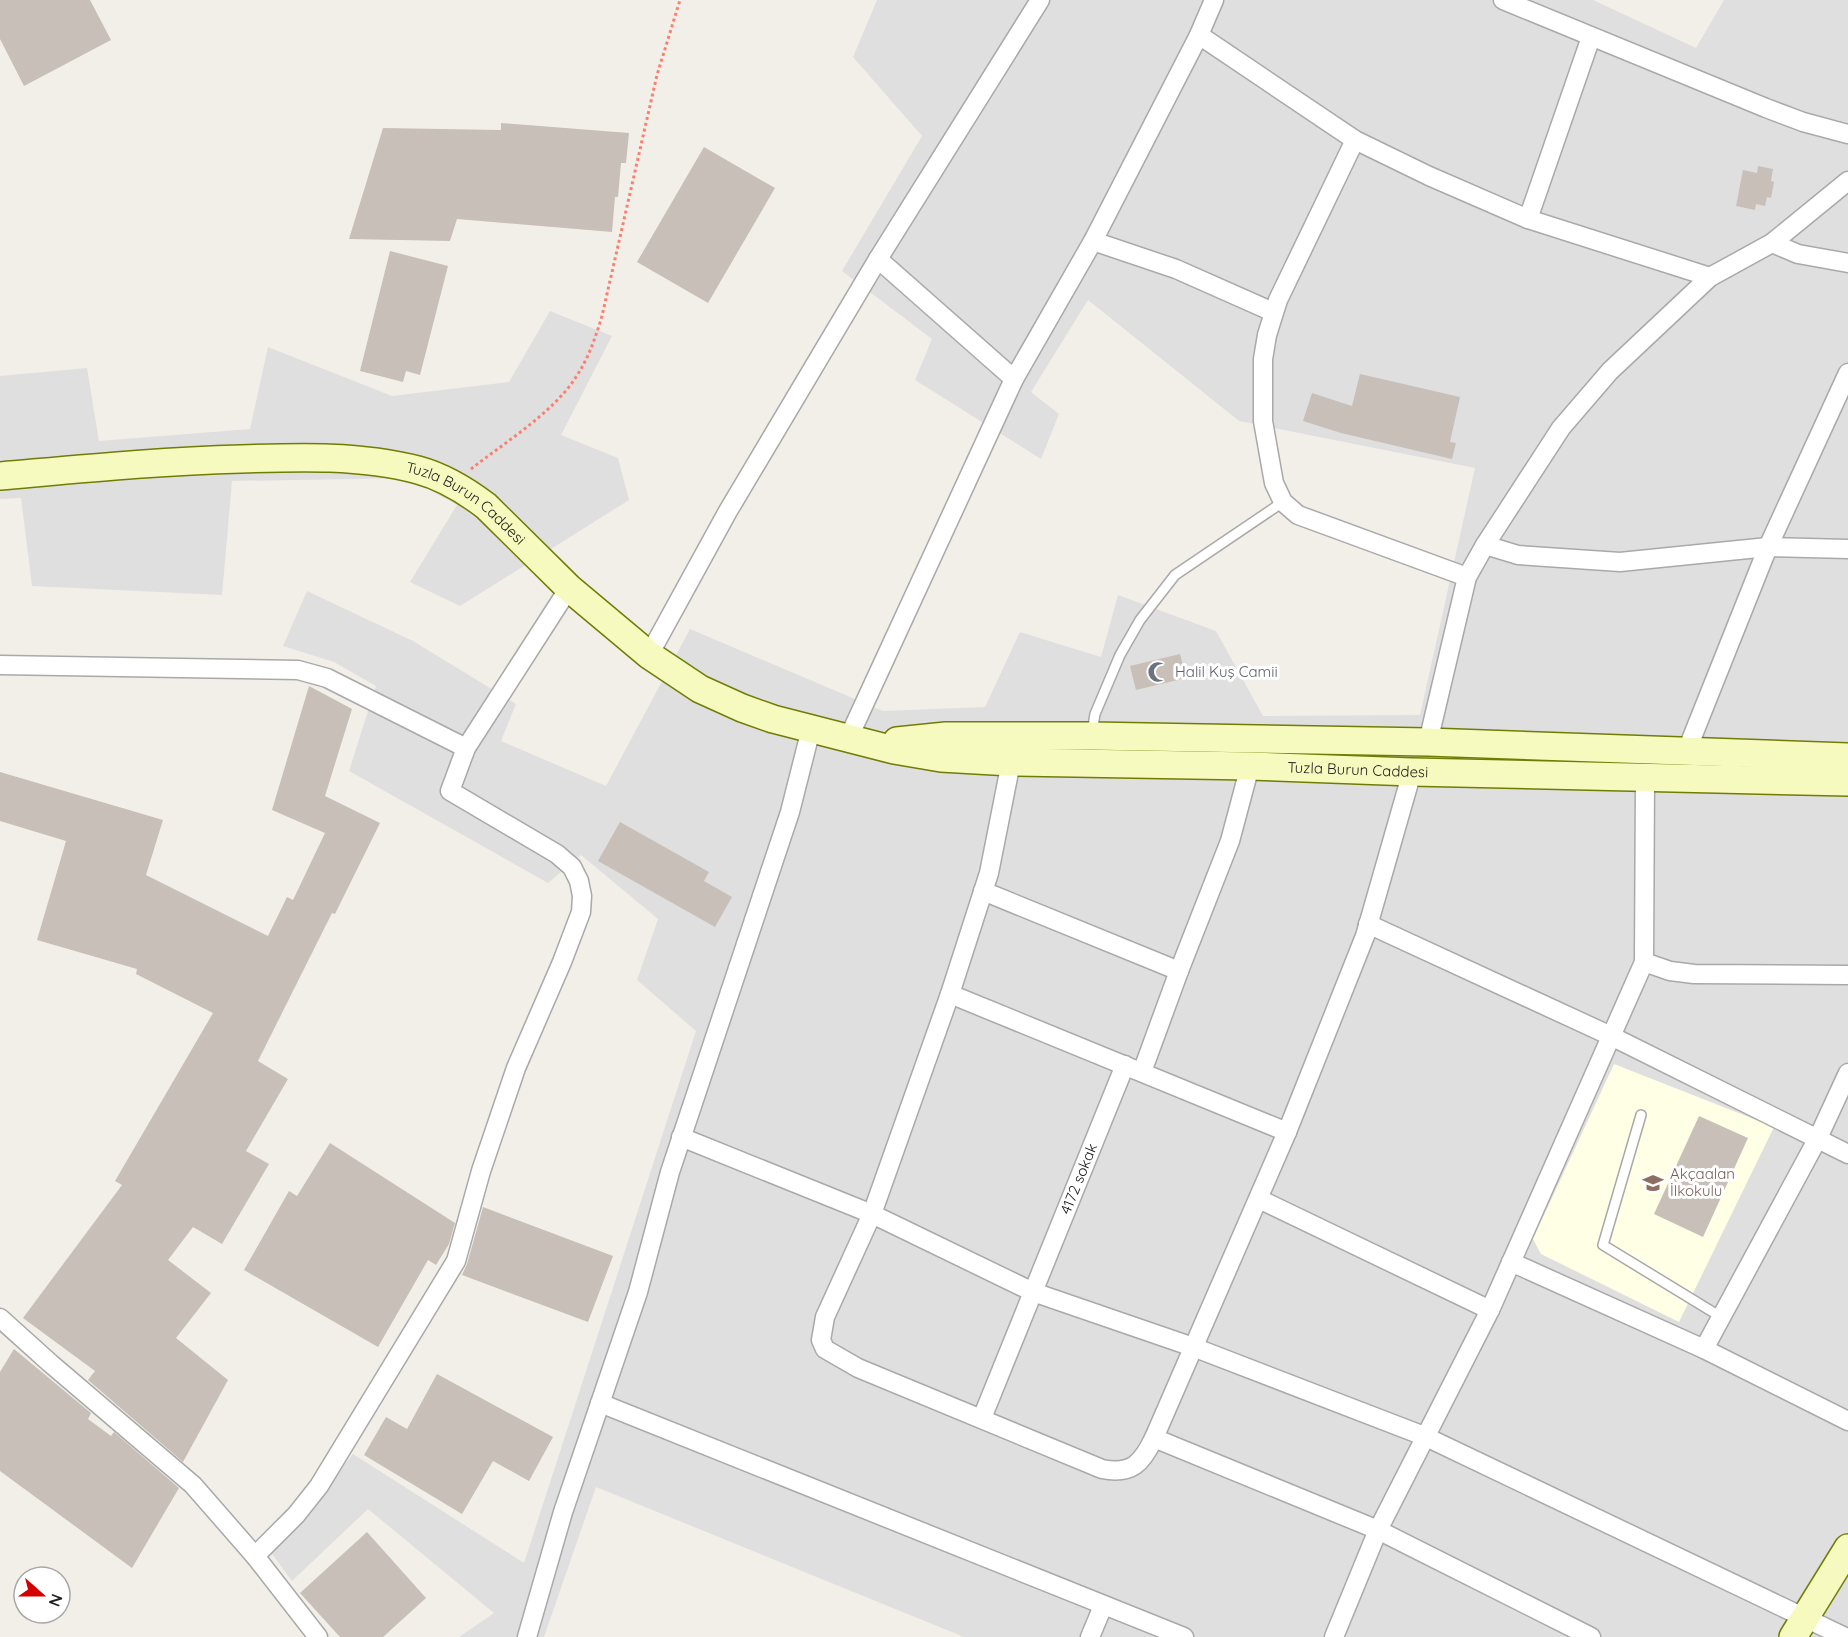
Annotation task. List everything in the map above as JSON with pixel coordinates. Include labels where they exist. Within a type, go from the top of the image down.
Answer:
[{"type":"main road","name":"Tuzla Burun Caddesi","points":[[0,476],[171,461],[279,458],[368,461],[420,470],[453,483],[486,506],[569,588],[649,655],[682,678],[715,696],[773,719],[859,742],[941,758],[1011,762],[1848,782]]},
{"type":"main road","name":"Tuzla Burun Caddesi","points":[[859,742],[946,736],[1091,736],[1428,742],[1848,757]]},
{"type":"main road","points":[[1799,1628],[1848,1548]]},
{"type":"street","points":[[649,655],[728,510],[878,259],[1040,0]]},
{"type":"street","points":[[859,742],[1014,379],[1093,240],[1199,35],[1214,0]]},
{"type":"street","points":[[1503,0],[1766,108],[1803,122],[1848,134]]},
{"type":"street","points":[[1199,35],[1355,140],[1428,177],[1528,219],[1710,277]]},
{"type":"street","points":[[1528,219],[1591,37]]},
{"type":"street","points":[[1355,140],[1273,312],[1263,359],[1263,421],[1274,483],[1283,502],[1298,515],[1467,576]]},
{"type":"street","points":[[1428,742],[1467,576],[1561,428],[1610,371],[1710,277],[1772,243],[1848,181]]},
{"type":"street","points":[[1093,240],[1176,269],[1273,312]]},
{"type":"street","points":[[1772,243],[1798,254],[1848,263]]},
{"type":"street","points":[[878,259],[1014,379]]},
{"type":"street","points":[[1687,750],[1768,547],[1848,373]]},
{"type":"street","points":[[1485,545],[1518,555],[1620,562],[1768,547],[1848,549]]},
{"type":"street","points":[[255,1556],[296,1515],[319,1486],[456,1261],[481,1172],[516,1068],[581,912],[582,896],[579,881],[572,867],[557,854],[450,791],[466,748],[569,588]]},
{"type":"street","points":[[0,665],[298,670],[327,678],[466,748]]},
{"type":"street","points":[[528,1637],[563,1512],[638,1292],[681,1137],[790,812],[811,729]]},
{"type":"street","points":[[1011,762],[988,873],[950,994],[872,1214],[828,1306],[821,1340],[825,1349],[858,1368],[1102,1469],[1114,1471],[1134,1466],[1144,1458],[1155,1438],[1287,1132],[1368,924],[1412,772]]},
{"type":"street","name":"4172 sokak","points":[[982,1418],[1034,1292],[1179,971],[1230,841],[1250,766]]},
{"type":"street","points":[[1334,1637],[1378,1530],[1490,1310],[1644,962],[1646,777]]},
{"type":"street","points":[[983,891],[1179,971]]},
{"type":"street","points":[[1368,924],[1611,1036],[1848,1154]]},
{"type":"street","points":[[1644,962],[1670,971],[1694,974],[1848,975]]},
{"type":"street","points":[[950,994],[1287,1132]]},
{"type":"street","points":[[1704,1349],[1818,1138],[1848,1072]]},
{"type":"street","points":[[681,1137],[872,1214],[1034,1292],[1193,1347],[1424,1436],[1799,1628],[1845,1637]]},
{"type":"street","points":[[1258,1199],[1490,1310]]},
{"type":"street","points":[[1511,1262],[1704,1349],[1848,1421]]},
{"type":"street","points":[[0,1318],[50,1364],[193,1485],[255,1556],[318,1637]]},
{"type":"street","points":[[600,1403],[1184,1637]]},
{"type":"street","points":[[1155,1438],[1378,1530],[1591,1637]]},
{"type":"street","points":[[1090,1637],[1103,1606]]},
{"type":"lane","points":[[1091,736],[1095,714],[1119,655],[1140,620],[1175,574],[1283,502]]},
{"type":"lane","points":[[1641,1115],[1603,1245],[1721,1317]]},
{"type":"path","points":[[453,483],[554,404],[573,382],[586,360],[602,316],[657,75],[680,0]]},
{"type":"shaded area","points":[[877,0],[1593,0],[1696,48],[1724,0],[1848,0],[1848,1637],[964,1637],[596,1487],[544,1637],[459,1637],[494,1613],[368,1509],[292,1581],[272,1554],[353,1454],[524,1563],[696,1031],[637,980],[658,919],[581,855],[548,883],[349,771],[376,686],[334,662],[283,646],[307,591],[413,641],[516,704],[501,741],[606,786],[690,629],[883,711],[985,707],[1020,632],[1101,657],[1118,595],[1216,631],[1263,716],[1420,715],[1475,468],[1239,421],[1088,300],[1031,392],[1059,414],[1041,459],[915,380],[932,339],[842,271],[922,136],[853,57]]},
{"type":"shaded area","points":[[550,311],[612,336],[561,435],[618,458],[629,500],[460,606],[410,582],[457,505],[408,478],[232,481],[222,595],[32,586],[21,498],[0,499],[0,376],[87,368],[99,441],[250,429],[268,347],[392,396],[509,382]]},
{"type":"shaded area","name":"Akçaalan İlkokulu","points":[[1614,1064],[1774,1127],[1679,1322],[1541,1254],[1533,1239]]},
{"type":"building","points":[[0,0],[90,0],[111,40],[24,86],[0,39]]},
{"type":"building","points":[[501,123],[629,133],[626,163],[621,163],[618,197],[615,197],[612,232],[457,219],[450,241],[349,239],[383,128],[501,130]]},
{"type":"building","points":[[704,147],[775,188],[708,303],[637,262]]},
{"type":"building","points":[[1758,166],[1773,169],[1771,181],[1774,182],[1771,198],[1767,197],[1765,206],[1756,204],[1755,210],[1736,206],[1743,170],[1757,173]]},
{"type":"building","points":[[390,251],[448,266],[420,375],[406,371],[403,382],[360,371]]},
{"type":"building","points":[[1360,374],[1460,397],[1450,442],[1456,443],[1452,459],[1341,433],[1303,421],[1312,393],[1352,406]]},
{"type":"building","name":"Halil Kuş Camii","points":[[1180,654],[1186,678],[1136,690],[1130,666]]},
{"type":"building","points":[[309,686],[352,709],[325,796],[380,823],[258,1061],[288,1079],[246,1151],[269,1164],[222,1244],[193,1227],[168,1260],[211,1293],[176,1338],[228,1380],[183,1462],[88,1380],[95,1371],[23,1318],[122,1185],[115,1181],[213,1013],[136,974],[137,969],[37,940],[66,841],[0,821],[0,772],[163,820],[146,875],[268,936],[287,897],[293,900],[325,833],[272,810]]},
{"type":"building","points":[[620,822],[709,872],[704,881],[732,897],[715,927],[598,861]]},
{"type":"building","points":[[1699,1116],[1748,1138],[1703,1237],[1654,1214]]},
{"type":"building","points":[[330,1143],[455,1223],[449,1244],[436,1265],[428,1260],[378,1347],[244,1270],[289,1191],[297,1196]]},
{"type":"building","points":[[483,1207],[613,1256],[588,1322],[462,1275]]},
{"type":"building","points":[[14,1349],[91,1413],[88,1419],[111,1436],[114,1432],[179,1488],[132,1568],[0,1471],[0,1372]]},
{"type":"building","points":[[437,1374],[553,1437],[529,1481],[493,1461],[462,1514],[364,1455],[386,1417],[407,1429]]},
{"type":"building","points":[[367,1532],[426,1598],[383,1637],[340,1637],[300,1593]]},
{"type":"place","name":"Halil Kuş Camii","points":[[1158,672]]},
{"type":"place","name":"Akçaalan İlkokulu","points":[[1653,1183]]}]
